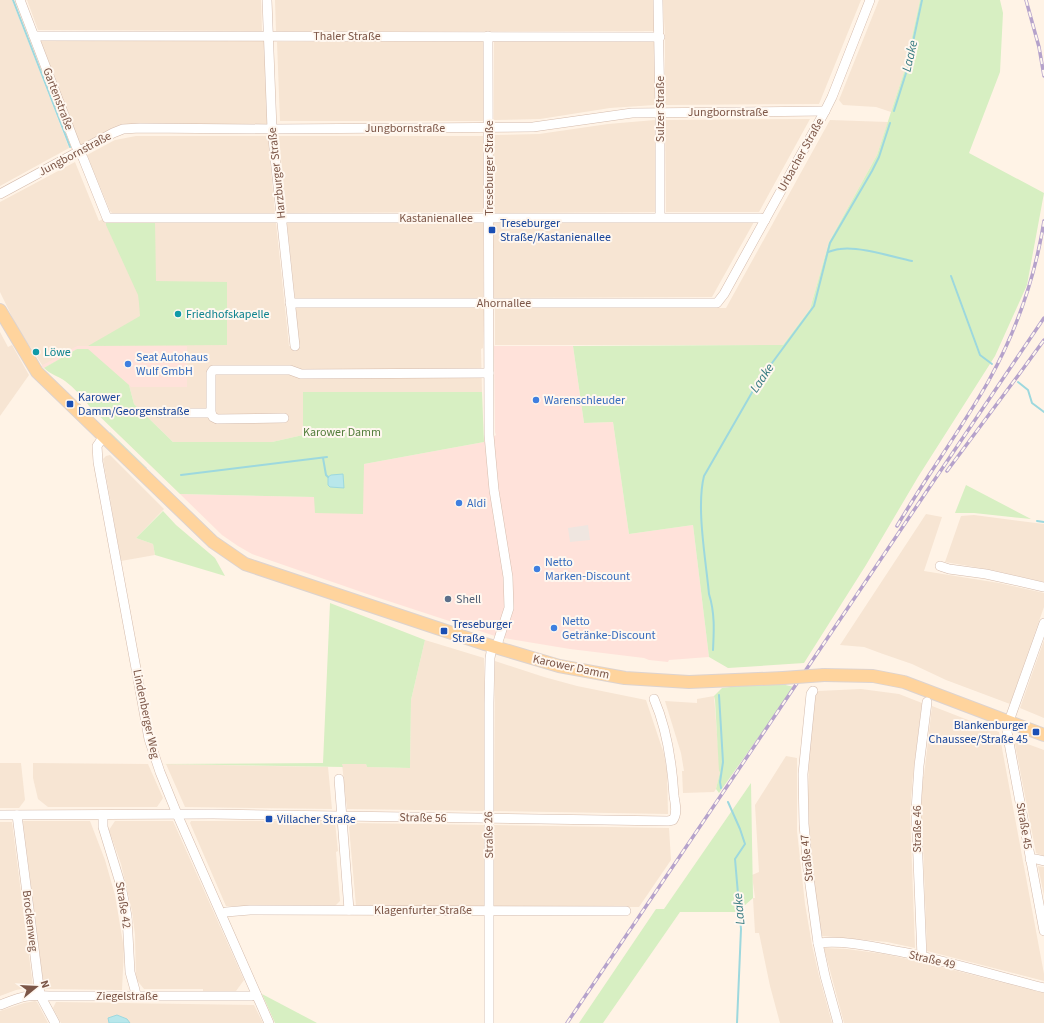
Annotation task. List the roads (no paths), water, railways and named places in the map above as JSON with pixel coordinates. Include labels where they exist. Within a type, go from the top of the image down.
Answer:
[{"type":"main road","name":"Karower Damm","points":[[0,310],[37,372],[214,542],[227,553],[245,564],[494,647],[559,666],[625,678],[689,682],[824,675],[873,676],[904,682],[1044,734]]},
{"type":"street","name":"Gartenstraße","points":[[20,0],[78,151],[107,218]]},
{"type":"street","name":"Harzburger Straße","points":[[267,0],[267,36],[272,129],[295,346]]},
{"type":"street","name":"Sulzer Straße","points":[[658,0],[660,37],[660,217]]},
{"type":"street","name":"Urbacher Straße","points":[[717,303],[724,294],[825,111],[832,97],[870,0]]},
{"type":"street","name":"Thaler Straße","points":[[34,36],[660,37]]},
{"type":"street","name":"Treseburger Straße","points":[[488,36],[489,435],[494,490],[508,577],[508,608],[494,647]]},
{"type":"street","name":"Jungbornstraße","points":[[0,194],[113,133],[140,128],[272,129],[533,127],[632,113],[825,111]]},
{"type":"street","name":"Kastanienallee","points":[[107,218],[660,217],[762,218],[765,220]]},
{"type":"street","name":"Ahornallee","points":[[290,303],[717,303]]},
{"type":"street","points":[[284,418],[217,419],[213,417],[211,413],[211,373],[213,370],[290,370],[301,374],[489,373]]},
{"type":"street","points":[[158,413],[211,413]]},
{"type":"street","name":"Lindenberger Weg","points":[[104,436],[97,446],[98,462],[149,739],[160,772],[177,814],[269,1023]]},
{"type":"street","points":[[940,566],[949,569],[986,574],[1044,587]]},
{"type":"street","name":"Straße 45","points":[[1044,623],[1009,721],[1007,732],[1044,931]]},
{"type":"street","name":"Straße 26","points":[[489,1023],[489,703],[490,658],[494,647]]},
{"type":"street","name":"Straße 47","points":[[813,691],[811,694],[803,774],[804,817],[808,870],[818,943],[825,976],[838,1023]]},
{"type":"street","name":"Straße 56","points":[[0,815],[177,814],[668,821],[673,820],[676,813],[672,771],[663,723],[654,699]]},
{"type":"street","name":"Straße 46","points":[[922,956],[916,810],[919,766],[927,702]]},
{"type":"street","points":[[339,779],[349,910]]},
{"type":"street","name":"Brockenweg","points":[[17,815],[40,995],[56,1023]]},
{"type":"street","name":"Straße 42","points":[[103,815],[103,827],[122,886],[127,916],[130,972],[136,996]]},
{"type":"street","points":[[1030,859],[1044,861]]},
{"type":"street","name":"Klagenfurter Straße","points":[[222,914],[226,912],[250,910],[626,910]]},
{"type":"street","name":"Straße 49","points":[[818,943],[832,942],[869,946],[922,956],[1044,988]]},
{"type":"street","name":"Ziegelstraße","points":[[0,1005],[24,995],[252,996],[256,994]]},
{"type":"water","points":[[343,474],[344,488],[330,487],[328,485],[328,477],[331,475]]},
{"type":"water","points":[[117,1015],[127,1019],[130,1023],[109,1023],[108,1018]]},
{"type":"waterway","points":[[13,0],[70,147]]},
{"type":"waterway","name":"Laake","points":[[894,111],[907,70],[922,0]]},
{"type":"waterway","name":"Laake","points":[[713,650],[713,615],[709,594],[701,518],[704,476],[758,382],[814,306],[830,243],[872,171],[879,157],[890,123]]},
{"type":"waterway","points":[[828,252],[848,248],[876,252],[912,261]]},
{"type":"waterway","points":[[951,276],[980,355],[992,364]]},
{"type":"waterway","points":[[1018,382],[1028,390],[1032,403],[1044,412]]},
{"type":"waterway","points":[[181,475],[327,457]]},
{"type":"waterway","points":[[323,458],[326,475],[328,477]]},
{"type":"waterway","points":[[1037,521],[1044,522]]},
{"type":"waterway","name":"Laake","points":[[719,695],[723,762],[720,782],[721,788]]},
{"type":"waterway","name":"Laake","points":[[728,802],[745,844],[735,859],[741,929],[737,1023]]},
{"type":"railway","points":[[1026,0],[1039,47],[1044,76]]},
{"type":"railway","points":[[897,526],[955,436],[998,363],[1016,324],[1030,284],[1044,221]]},
{"type":"railway","points":[[567,1023],[1044,318]]},
{"type":"railway","points":[[947,471],[1044,340]]},
{"type":"place","name":"Treseburger Straße/Kastanienallee","points":[[492,230]]},
{"type":"place","name":"Friedhofskapelle","points":[[178,314]]},
{"type":"place","name":"Löwe","points":[[36,352]]},
{"type":"place","name":"Seat Autohaus Wulf GmbH","points":[[128,364]]},
{"type":"place","name":"Warenschleuder","points":[[536,400]]},
{"type":"place","name":"Karower Damm/Georgenstraße","points":[[70,404]]},
{"type":"place","name":"Aldi","points":[[459,503]]},
{"type":"place","name":"Netto Marken-Discount","points":[[537,569]]},
{"type":"place","name":"Shell","points":[[448,599]]},
{"type":"place","name":"Netto Getränke-Discount","points":[[554,628]]},
{"type":"place","name":"Treseburger Straße","points":[[444,631]]},
{"type":"place","name":"Blankenburger Chaussee/Straße 45","points":[[1036,732]]},
{"type":"place","name":"Villacher Straße","points":[[269,819]]}]
